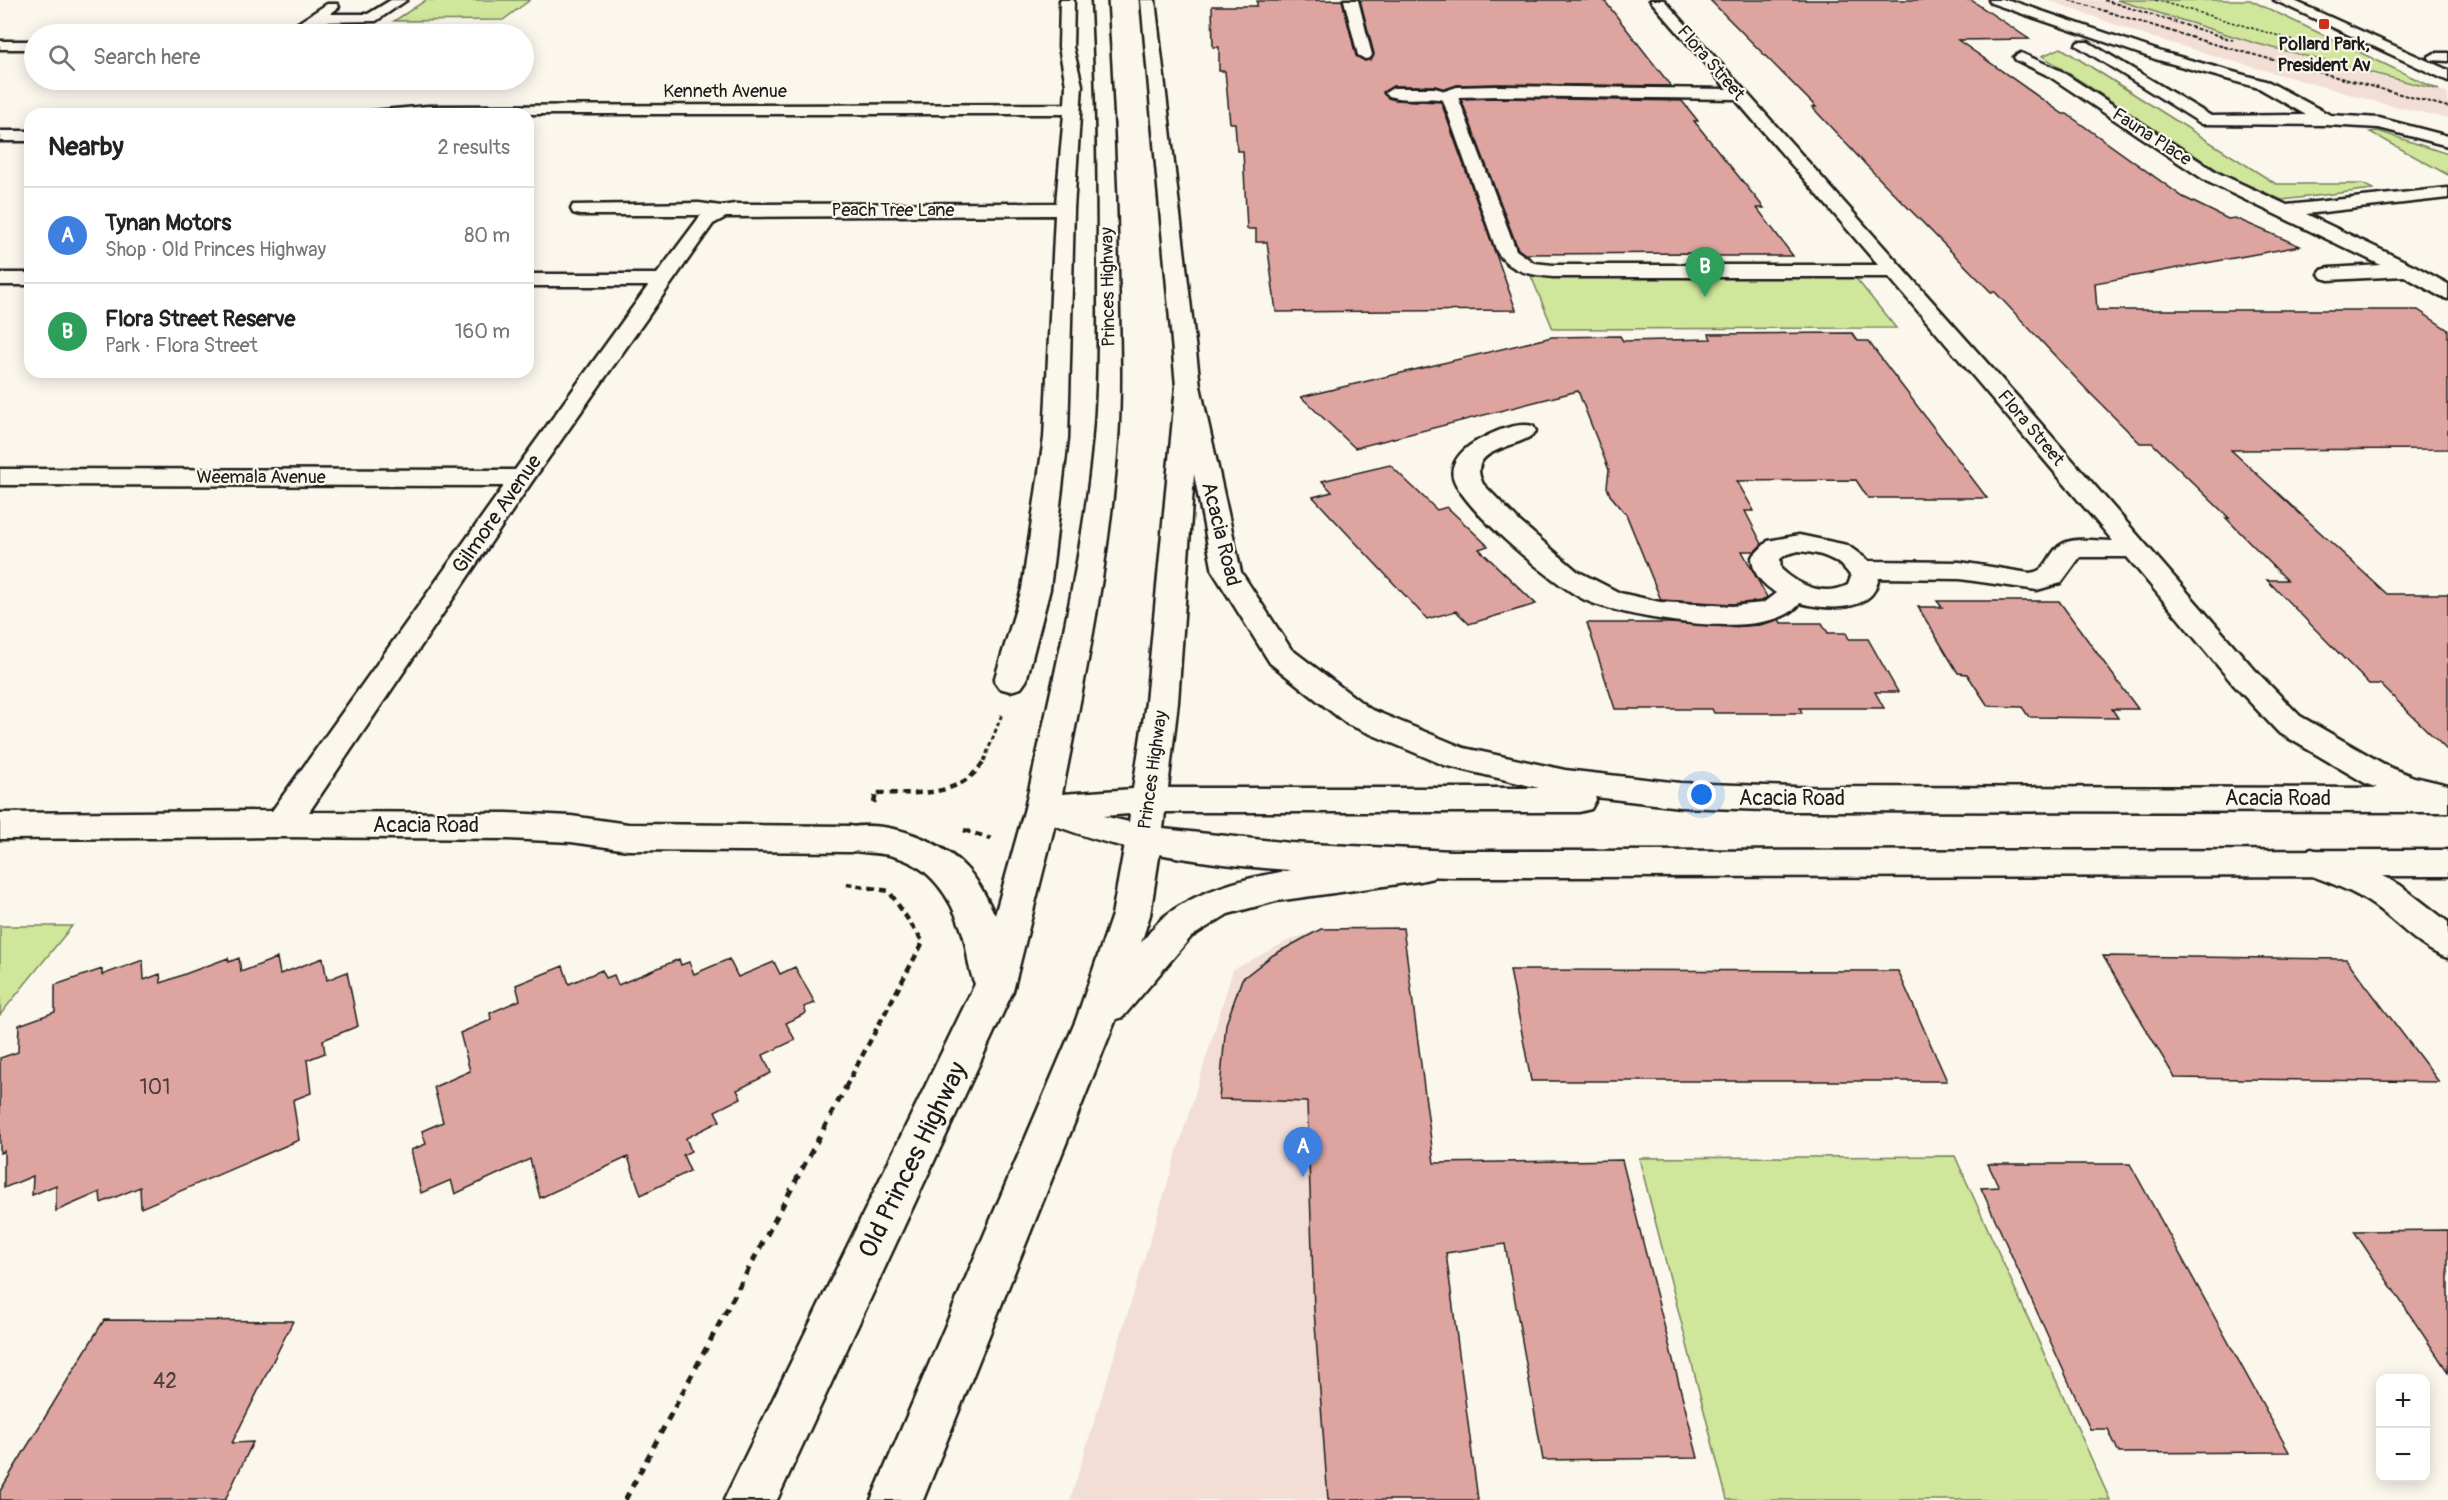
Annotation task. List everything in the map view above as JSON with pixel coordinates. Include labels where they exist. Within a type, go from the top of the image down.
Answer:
[{"type":"main road","points":[[304,24],[343,0]]},
{"type":"main road","points":[[313,18],[372,18],[400,0]]},
{"type":"main road","points":[[1010,681],[1036,589],[1056,438],[1065,210],[1074,85],[1066,47],[1067,0]]},
{"type":"main road","name":"Princes Highway","points":[[1099,0],[1106,110],[1109,366],[1106,438],[1096,526],[1077,642],[1042,808],[1100,828],[1144,838],[1162,702],[1188,386],[1176,252],[1148,0]]},
{"type":"main road","points":[[1351,0],[1365,55]]},
{"type":"main road","name":"Flora Street","points":[[1657,0],[2244,677],[2289,724],[2378,775],[2406,787],[2448,798]]},
{"type":"main road","points":[[1996,0],[2160,56],[2264,85],[2326,120]]},
{"type":"main road","points":[[2281,0],[2448,76]]},
{"type":"main road","points":[[2310,0],[2444,59]]},
{"type":"main road","points":[[2084,31],[2068,35],[2208,121],[2326,120],[2379,123],[2448,141]]},
{"type":"main road","points":[[0,45],[24,45]]},
{"type":"main road","points":[[2160,56],[2206,86]]},
{"type":"main road","name":"Fauna Place","points":[[2021,57],[2054,73],[2212,177],[2408,270],[2448,293]]},
{"type":"main road","points":[[1393,93],[1448,95],[1487,91],[1738,94]]},
{"type":"main road","points":[[1448,95],[1507,252],[1518,265],[1553,271],[1894,271]]},
{"type":"main road","points":[[2234,103],[2262,121]]},
{"type":"main road","name":"Kenneth Avenue","points":[[534,111],[1072,109]]},
{"type":"main road","points":[[0,136],[24,136]]},
{"type":"main road","points":[[2286,211],[2448,193]]},
{"type":"main road","name":"Peach Tree Lane","points":[[580,209],[699,209],[721,213],[747,210],[1065,210]]},
{"type":"main road","name":"Gilmore Avenue","points":[[282,824],[662,280],[706,220],[721,213]]},
{"type":"main road","points":[[2329,274],[2408,270]]},
{"type":"main road","points":[[0,279],[24,279]]},
{"type":"main road","points":[[534,279],[662,280]]},
{"type":"main road","name":"Acacia Road","points":[[1188,386],[1221,548],[1236,594],[1252,623],[1288,667],[1312,686],[1363,720],[1428,748],[1491,767],[1577,784],[1731,798],[2448,798]]},
{"type":"main road","points":[[1524,431],[1481,449],[1467,466],[1466,474],[1470,485],[1488,506],[1567,577],[1581,586],[1623,604],[1647,610],[1720,615],[1740,615],[1775,608],[1786,602],[1792,591]]},
{"type":"main road","name":"Weemala Avenue","points":[[0,477],[522,478]]},
{"type":"main road","points":[[1799,543],[1824,547],[1847,556],[1862,570],[1865,577],[1860,590],[1843,598],[1818,598],[1792,591],[1781,585],[1767,571],[1766,557],[1778,547],[1799,543]]},
{"type":"main road","points":[[1862,570],[1959,570],[2034,581],[2050,577],[2056,572],[2066,554],[2074,549],[2134,549]]},
{"type":"main road","points":[[1042,808],[1150,800],[1731,798]]},
{"type":"main road","name":"Old Princes Highway","points":[[750,1500],[993,991],[1042,808]]},
{"type":"main road","name":"Acacia Road","points":[[0,826],[282,824],[540,826],[628,837],[861,827],[920,851],[939,862],[953,876],[979,921],[986,941],[993,991]]},
{"type":"main road","points":[[897,1500],[1096,1020],[1131,915],[1144,838],[1216,850],[1452,864],[2448,863]]},
{"type":"main road","points":[[2312,862],[2355,878],[2387,895],[2448,943]]},
{"type":"main road","points":[[1096,1020],[1168,937],[1190,918],[1215,904],[1232,897],[1275,887],[1452,864]]},
{"type":"path","points":[[861,827],[876,793],[922,794],[948,791],[965,784],[976,774],[986,761],[1010,681]]},
{"type":"path","points":[[961,829],[1001,842]]},
{"type":"path","points":[[625,1500],[923,942],[889,891],[847,884]]},
{"type":"shaded area","points":[[2048,0],[2117,0],[2195,26],[2337,66],[2439,90],[2448,94],[2448,118],[2384,104],[2147,36]]},
{"type":"shaded area","points":[[1403,928],[1478,1500],[1070,1500],[1233,970],[1287,941],[1321,929]]},
{"type":"green space","points":[[426,0],[530,0],[503,20],[394,21]]},
{"type":"green space","points":[[2117,0],[2250,0],[2439,90],[2258,44]]},
{"type":"green space","points":[[2061,48],[2276,184],[2363,184],[2373,189],[2282,200],[2225,175],[2042,56]]},
{"type":"green space","points":[[2378,131],[2448,154],[2448,175],[2370,132]]},
{"type":"green space","points":[[1527,266],[1846,266],[1896,328],[1553,329]]},
{"type":"green space","points":[[0,926],[72,926],[0,1015]]},
{"type":"green space","points":[[1955,1156],[2110,1500],[1727,1500],[1639,1158]]},
{"type":"building","points":[[1342,0],[1356,56],[1365,61],[1372,59],[1374,54],[1360,0],[1604,0],[1671,86],[1498,84],[1457,85],[1445,89],[1435,86],[1393,86],[1383,92],[1388,98],[1396,100],[1441,102],[1516,310],[1276,312],[1267,242],[1256,242],[1256,229],[1247,229],[1243,151],[1237,151],[1235,123],[1230,123],[1225,71],[1219,71],[1219,47],[1213,47],[1212,6],[1257,6],[1257,1]]},
{"type":"building","points":[[1710,0],[1971,0],[2029,39],[1958,40],[2183,197],[2228,219],[2235,218],[2300,246],[2095,283],[2097,310],[2418,310],[2448,330],[2448,449],[2231,450],[2387,594],[2448,594],[2448,751],[2380,684],[2369,684],[2267,580],[2287,580],[2226,518],[2229,518],[2152,443],[2140,443],[1995,292],[1991,292],[1867,166],[1812,107],[1816,107]]},
{"type":"building","points":[[1461,99],[1682,101],[1698,121],[1694,121],[1764,208],[1757,208],[1793,256],[1703,256],[1702,253],[1525,254],[1518,249]]},
{"type":"building","points":[[1852,333],[1858,341],[1868,341],[1987,498],[1868,498],[1856,480],[1737,481],[1754,511],[1745,511],[1762,544],[1755,551],[1742,551],[1767,597],[1762,601],[1732,604],[1661,600],[1626,514],[1610,495],[1607,487],[1609,470],[1578,391],[1355,448],[1301,397],[1552,337],[1620,336],[1623,341],[1711,339],[1709,334]]},
{"type":"building","points":[[1390,465],[1437,510],[1447,507],[1488,546],[1479,549],[1536,604],[1469,624],[1456,611],[1427,619],[1313,497],[1332,492],[1322,481]]},
{"type":"building","points":[[1937,601],[2059,601],[2138,709],[2112,709],[2118,718],[2029,717],[2022,707],[1988,706],[1967,674],[1958,673],[1918,607],[1942,607]]},
{"type":"building","points":[[1779,619],[1781,623],[1822,623],[1828,633],[1846,633],[1849,639],[1868,639],[1898,692],[1875,692],[1884,708],[1800,708],[1802,713],[1714,713],[1712,709],[1615,709],[1587,623],[1670,623],[1730,627],[1760,625]]},
{"type":"building","points":[[1403,928],[1434,1163],[1622,1160],[1698,1458],[1543,1460],[1505,1244],[1446,1253],[1478,1500],[1328,1500],[1314,1310],[1307,1102],[1219,1099],[1226,1024],[1242,979],[1273,955],[1321,929]]},
{"type":"building","points":[[2103,956],[2346,959],[2439,1082],[2175,1078]]},
{"type":"building","points":[[228,958],[229,962],[239,958],[241,972],[277,958],[280,974],[323,958],[327,980],[347,972],[358,1026],[323,1040],[325,1053],[307,1060],[311,1093],[293,1100],[299,1140],[141,1208],[140,1187],[101,1203],[100,1192],[56,1211],[56,1185],[32,1195],[33,1176],[4,1188],[4,1151],[0,1153],[0,1058],[18,1052],[19,1025],[55,1012],[55,985],[102,969],[102,975],[143,960],[144,980],[160,974],[161,983]]},
{"type":"building","points":[[679,959],[681,965],[689,962],[694,974],[729,959],[738,977],[774,962],[780,974],[795,967],[815,1003],[804,1007],[806,1013],[786,1023],[795,1040],[763,1055],[771,1073],[737,1090],[741,1098],[715,1111],[720,1121],[686,1138],[691,1151],[683,1155],[690,1171],[641,1195],[628,1157],[540,1198],[530,1159],[455,1194],[451,1180],[421,1193],[411,1150],[426,1144],[422,1131],[443,1122],[434,1087],[470,1071],[460,1033],[491,1020],[490,1013],[520,1000],[516,985],[563,966],[569,984],[602,970],[606,978],[614,975],[618,985]]},
{"type":"building","points":[[1510,970],[1898,971],[1947,1081],[1531,1081]]},
{"type":"building","points":[[1988,1164],[2130,1164],[2289,1452],[2119,1453],[2108,1429],[2090,1429],[1981,1188],[1999,1187]]},
{"type":"building","points":[[2448,1230],[2448,1372],[2354,1231]]},
{"type":"building","points":[[104,1320],[293,1321],[232,1443],[253,1442],[225,1500],[0,1500],[0,1491]]},
{"type":"railway","points":[[2069,0],[2210,43],[2448,107]]},
{"type":"railway","points":[[2104,0],[2233,40]]},
{"type":"place","name":"Pollard Park, President Av","points":[[2324,24]]},
{"type":"place","name":"Flora Street Reserve","points":[[1705,297]]},
{"type":"place","name":"Tynan Motors","points":[[1303,1177]]}]
